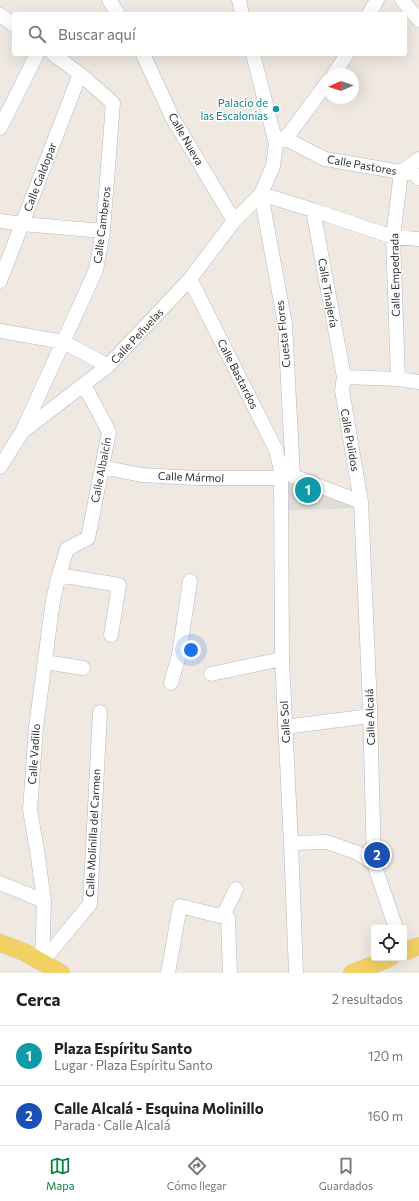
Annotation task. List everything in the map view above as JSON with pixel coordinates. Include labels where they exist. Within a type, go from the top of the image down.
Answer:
[{"type":"main road","points":[[0,943],[24,952],[61,973]]},
{"type":"main road","points":[[352,973],[380,961]]},
{"type":"street","points":[[109,0],[117,12]]},
{"type":"street","points":[[239,0],[242,12]]},
{"type":"street","points":[[370,12],[377,0]]},
{"type":"street","points":[[402,0],[419,20]]},
{"type":"street","points":[[0,15],[12,24]]},
{"type":"street","points":[[0,128],[36,56]]},
{"type":"street","name":"Calle Camberos","points":[[22,432],[96,270],[103,231],[113,103],[80,74],[56,56]]},
{"type":"street","name":"Calle Nueva","points":[[144,56],[172,117],[234,221]]},
{"type":"street","points":[[254,56],[280,141],[273,166],[261,194],[393,236],[419,239]]},
{"type":"street","points":[[338,68],[346,56]]},
{"type":"street","name":"Calle Galdopar","points":[[0,281],[80,74]]},
{"type":"street","points":[[280,141],[290,133],[323,88]]},
{"type":"street","name":"Calle Pastores","points":[[280,141],[325,159],[413,173],[419,178]]},
{"type":"street","points":[[401,172],[419,159]]},
{"type":"street","name":"Calle Empedrada","points":[[398,378],[393,236],[401,172]]},
{"type":"street","name":"Calle Peñuelas","points":[[22,432],[108,366],[190,279],[234,221],[261,194]]},
{"type":"street","name":"Cuesta Flores","points":[[261,194],[284,324],[285,475]]},
{"type":"street","name":"Calle Tinajería","points":[[313,210],[344,377]]},
{"type":"street","points":[[0,221],[103,231]]},
{"type":"street","name":"Calle Bastardos","points":[[190,279],[276,450],[285,475]]},
{"type":"street","points":[[0,331],[64,342],[108,366]]},
{"type":"street","points":[[344,377],[398,378],[419,382]]},
{"type":"street","name":"Calle Pulidos","points":[[344,377],[342,390],[361,502]]},
{"type":"street","name":"Calle Albaicín","points":[[67,549],[88,538],[109,432],[84,385]]},
{"type":"street","points":[[0,467],[22,432]]},
{"type":"street","name":"Calle Mármol","points":[[102,467],[141,475],[196,478],[285,475]]},
{"type":"street","points":[[285,475],[361,502]]},
{"type":"street","name":"Calle Sol","points":[[285,475],[282,659],[296,973]]},
{"type":"street","name":"Calle Alcalá","points":[[361,502],[370,716],[374,864],[395,925]]},
{"type":"street","name":"Calle Vadillo","points":[[42,962],[44,901],[30,810],[36,727],[53,600],[67,549]]},
{"type":"street","points":[[59,575],[119,585],[111,634]]},
{"type":"street","points":[[170,683],[180,655],[190,581]]},
{"type":"street","points":[[211,674],[282,659]]},
{"type":"street","points":[[45,662],[82,668]]},
{"type":"street","name":"Calle Molinilla del Carmen","points":[[42,962],[90,904],[100,712]]},
{"type":"street","points":[[285,727],[370,716]]},
{"type":"street","points":[[291,843],[327,842],[358,853],[374,864]]},
{"type":"street","points":[[0,883],[44,901]]},
{"type":"street","points":[[223,916],[236,889]]},
{"type":"street","points":[[168,973],[180,906],[228,918],[230,973]]},
{"type":"shaded area","points":[[302,472],[315,474],[321,480],[341,491],[356,489],[360,508],[277,511],[276,475]]},
{"type":"place","name":"Palacio de las Escalonias","points":[[276,109]]},
{"type":"place","name":"Plaza Espíritu Santo","points":[[308,490]]},
{"type":"place","name":"Calle Alcalá - Esquina Molinillo","points":[[377,855]]}]
